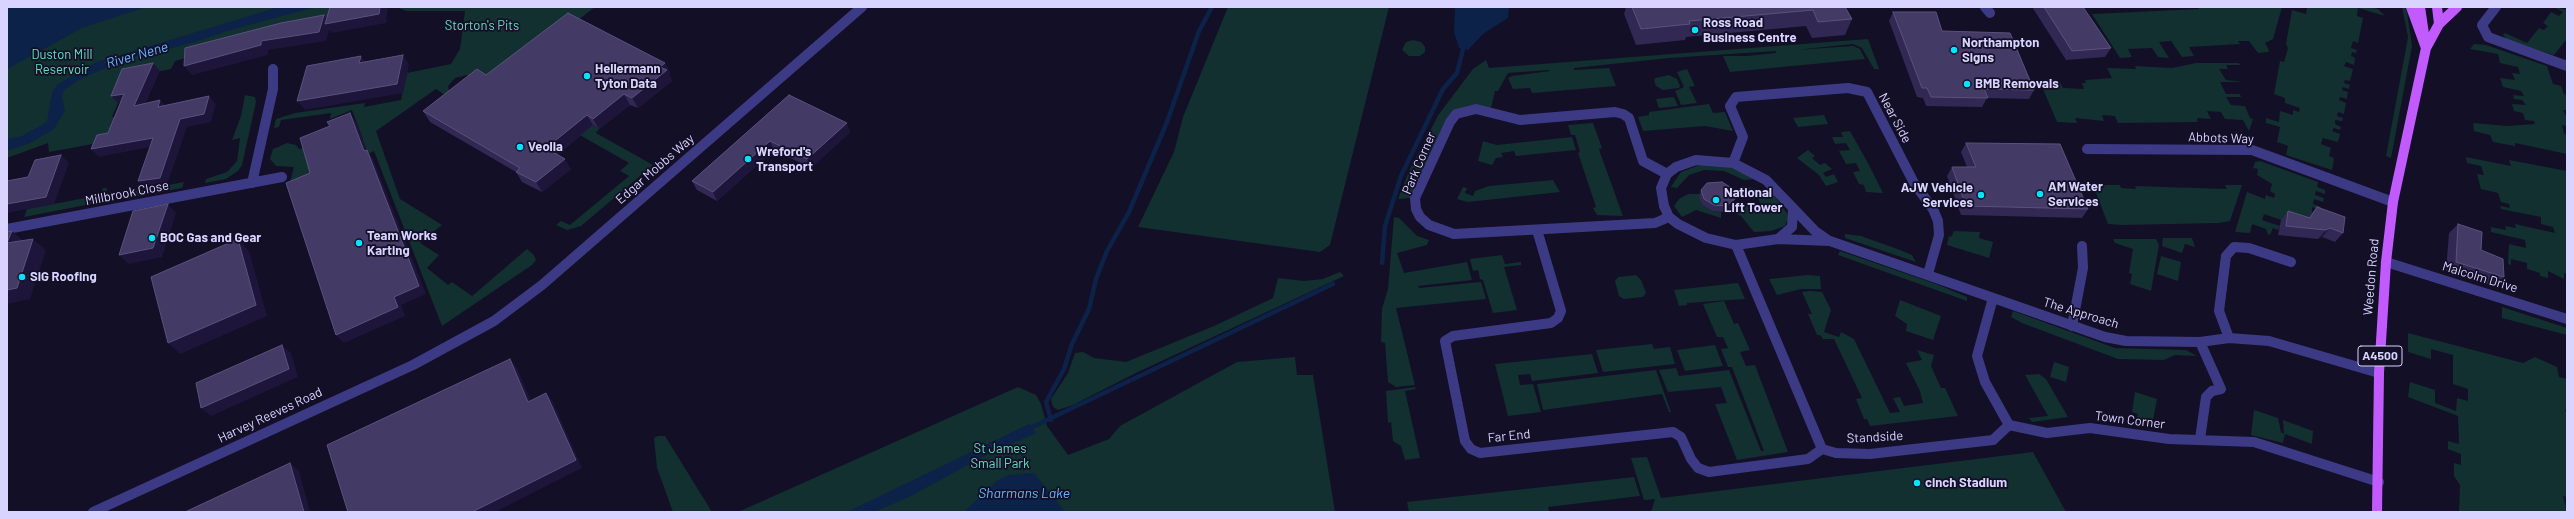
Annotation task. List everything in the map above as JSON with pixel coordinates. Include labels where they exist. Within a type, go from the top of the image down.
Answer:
[{"type":"main road","points":[[2411,7],[2426,48]]},
{"type":"main road","points":[[2420,7],[2426,48]]},
{"type":"main road","points":[[2437,7],[2439,24]]},
{"type":"main road","name":"Weedon Road","points":[[2377,512],[2379,482],[2379,373],[2386,262],[2393,202],[2426,48],[2439,24],[2457,7]]},
{"type":"street","name":"Edgar Mobbs Way","points":[[458,342],[507,312],[542,285],[862,7]]},
{"type":"street","points":[[2496,7],[2482,25],[2488,38],[2567,66]]},
{"type":"street","points":[[252,183],[273,89],[273,69]]},
{"type":"street","name":"Near Side","points":[[1733,163],[1743,137],[1730,106],[1736,97],[1848,88],[1866,92],[1914,183],[1933,209],[1938,221],[1939,236],[1928,274]]},
{"type":"street","name":"Park Corner","points":[[1667,174],[1643,161],[1629,118],[1623,114],[1615,112],[1520,120],[1476,109],[1456,114],[1450,122],[1415,198],[1416,209],[1420,217],[1429,225],[1454,234],[1655,224],[1669,217]]},
{"type":"street","name":"Abbots Way","points":[[2088,149],[2252,150],[2393,202]]},
{"type":"street","points":[[1696,160],[1733,163],[1766,180],[1793,208],[1794,220],[1792,227],[1778,239],[1736,245],[1691,232],[1669,217],[1661,197],[1661,188],[1667,174],[1676,167],[1696,160]]},
{"type":"street","name":"Millbrook Close","points":[[7,229],[282,177]]},
{"type":"street","name":"The Approach","points":[[1793,208],[1826,241]]},
{"type":"street","name":"Far End","points":[[1537,230],[1561,311],[1558,318],[1551,322],[1453,336],[1445,341],[1465,441],[1471,449],[1480,453],[1674,432],[1681,437],[1691,459],[1698,468],[1709,472],[1808,459],[1822,449]]},
{"type":"street","name":"The Approach","points":[[1778,239],[1826,241],[1928,274],[2105,337],[2126,341],[2200,342],[2229,338],[2269,341],[2379,373]]},
{"type":"street","points":[[1736,245],[1822,449]]},
{"type":"street","points":[[2072,326],[2083,268],[2082,246]]},
{"type":"street","points":[[2229,338],[2219,311],[2226,256],[2234,247],[2248,248],[2291,262]]},
{"type":"street","name":"Malcolm Drive","points":[[2386,262],[2567,319]]},
{"type":"street","points":[[1993,298],[1977,356],[1984,382],[2009,425]]},
{"type":"street","name":"Harvey Reeves Road","points":[[93,512],[458,342]]},
{"type":"street","points":[[2200,342],[2221,389],[2212,391],[2206,397],[2200,439]]},
{"type":"street","name":"Standside","points":[[1822,449],[1836,453],[1870,454],[1993,440],[2009,425]]},
{"type":"street","name":"Town Corner","points":[[2009,425],[2047,433],[2090,428],[2169,439],[2254,442],[2379,482]]},
{"type":"green space","name":"Duston Mill Reservoir","points":[[7,7],[374,7],[335,23],[265,36],[175,61],[171,69],[129,77],[112,117],[125,117],[104,142],[49,152],[48,143],[7,158]]},
{"type":"green space","name":"Storton's Pits","points":[[396,7],[595,7],[506,75],[599,129],[596,133],[653,165],[581,226],[567,230],[556,225],[561,221],[570,225],[629,176],[620,171],[629,163],[483,80],[467,75],[455,78],[448,86],[451,99],[436,89],[376,131],[400,199],[442,225],[420,243],[439,255],[427,268],[448,285],[452,282],[472,296],[527,249],[534,255],[536,260],[532,265],[442,326],[374,151],[291,191],[289,186],[294,167],[276,166],[270,159],[273,149],[287,143],[296,145],[299,149],[363,139],[352,110],[330,119],[331,113],[281,120],[279,127],[274,128],[276,119],[295,113],[365,103],[364,107],[401,100],[407,73],[451,64],[460,49],[465,11],[406,11]]},
{"type":"green space","points":[[1228,7],[1389,7],[1330,245],[1320,252],[1138,227],[1174,152],[1183,117]]},
{"type":"green space","points":[[2198,7],[2282,7],[2273,39],[2265,43],[2269,50],[2268,52],[2258,53],[2249,41],[2238,41],[2240,44],[2189,47],[2194,56],[2182,57],[2171,41],[2159,42],[2169,58],[2158,57],[2152,48],[2128,49],[2132,57],[2120,58],[2092,14],[2199,9]]},
{"type":"green space","points":[[2307,7],[2369,7],[2378,9],[2385,16],[2358,8],[2357,16],[2363,18],[2358,43],[2353,41],[2351,48],[2357,50],[2356,53],[2352,52],[2351,56],[2355,58],[2354,65],[2346,62],[2344,66],[2353,69],[2350,81],[2345,80],[2344,83],[2350,85],[2349,89],[2343,87],[2342,90],[2348,92],[2347,99],[2340,97],[2339,100],[2346,103],[2344,114],[2338,112],[2337,116],[2343,118],[2342,121],[2335,120],[2335,124],[2341,127],[2340,130],[2334,128],[2332,131],[2340,134],[2338,142],[2323,138],[2321,144],[2331,148],[2329,156],[2334,158],[2332,170],[2286,155],[2288,146],[2277,142],[2280,127],[2266,123],[2266,118],[2279,122],[2280,111],[2293,115],[2293,110],[2299,112],[2300,108],[2285,103],[2285,98],[2274,94],[2280,61],[2284,62],[2288,48],[2286,44],[2292,10],[2306,14]]},
{"type":"green space","points":[[2402,7],[2405,7],[2407,12],[2412,46],[2391,158],[2386,156],[2408,37]]},
{"type":"green space","points":[[2554,7],[2567,10],[2567,39],[2554,55],[2509,41],[2503,35],[2505,33],[2527,43],[2539,28],[2544,30],[2548,26],[2543,23],[2551,12],[2559,16],[2563,12]]},
{"type":"green space","points":[[1868,39],[1879,69],[1874,69],[1862,48],[1853,44],[1795,50],[1853,46],[1860,49],[1865,59],[1730,72],[1723,56],[1747,56],[1776,53],[1776,51],[1669,58],[1574,68],[1574,70],[1609,68],[1616,86],[1532,93],[1530,88],[1513,89],[1508,78],[1512,76],[1550,71],[1549,70],[1508,73],[1498,91],[1495,91],[1491,108],[1471,105],[1452,111],[1446,119],[1410,198],[1398,199],[1409,171],[1439,114],[1473,69],[1486,60],[1489,68]]},
{"type":"green space","points":[[1413,40],[1421,42],[1425,47],[1425,52],[1420,56],[1409,56],[1402,50],[1406,42]]},
{"type":"green space","points":[[2474,44],[2486,45],[2547,66],[2553,84],[2561,86],[2564,94],[2567,95],[2567,110],[2563,110],[2567,118],[2567,126],[2562,125],[2564,133],[2567,136],[2567,154],[2515,143],[2515,146],[2493,142],[2490,135],[2474,131],[2473,123],[2507,126],[2535,124],[2534,121],[2525,120],[2523,113],[2514,111],[2512,104],[2526,105],[2522,100],[2514,99],[2513,95],[2524,96],[2521,91],[2503,87],[2500,78],[2515,80],[2512,73],[2520,74],[2518,67],[2500,63],[2498,54],[2470,49]]},
{"type":"green space","points":[[2196,63],[2239,63],[2240,65],[2226,65],[2228,69],[2219,69],[2226,80],[2243,82],[2220,82],[2226,94],[2240,94],[2241,97],[2226,97],[2231,105],[2245,106],[2250,118],[2253,119],[2249,131],[2243,120],[2225,119],[2221,112],[2207,111],[2211,119],[2197,118],[2198,122],[2118,123],[2115,116],[2102,115],[2104,121],[2075,118],[2077,123],[2057,122],[2040,82],[2060,82],[2063,88],[2084,89],[2082,83],[2086,83],[2085,80],[2112,78],[2107,68],[2136,69],[2135,66],[2172,68]]},
{"type":"green space","points":[[1687,69],[1695,86],[1689,87],[1697,103],[1681,105],[1675,91],[1684,87],[1677,72]]},
{"type":"green space","points":[[1669,75],[1677,79],[1680,86],[1679,88],[1663,90],[1656,86],[1654,80],[1655,78]]},
{"type":"green space","points":[[245,95],[255,97],[256,102],[242,165],[238,171],[226,179],[205,183],[206,179],[227,172],[237,161],[240,138],[232,140],[241,116]]},
{"type":"green space","points":[[1674,97],[1678,106],[1659,108],[1656,99]]},
{"type":"green space","points":[[1709,104],[1713,113],[1725,112],[1733,131],[1705,126],[1643,131],[1638,117],[1649,115],[1649,112]]},
{"type":"green space","points":[[1824,115],[1828,124],[1798,127],[1793,118]]},
{"type":"green space","points":[[1593,123],[1602,148],[1599,149],[1623,216],[1597,215],[1593,208],[1596,207],[1578,153],[1580,152],[1575,135],[1571,135],[1568,125]]},
{"type":"green space","points":[[1850,131],[1883,193],[1866,192],[1864,185],[1859,184],[1853,172],[1860,171],[1856,163],[1846,164],[1839,151],[1850,150],[1846,143],[1835,144],[1832,137],[1843,137],[1841,132]]},
{"type":"green space","points":[[1572,137],[1576,150],[1516,156],[1514,151],[1501,153],[1503,157],[1496,158],[1492,165],[1478,161],[1483,141],[1497,145]]},
{"type":"green space","points":[[1808,150],[1815,156],[1812,158],[1820,165],[1825,163],[1832,169],[1823,173],[1826,177],[1834,174],[1838,182],[1826,186],[1819,175],[1797,158]]},
{"type":"green space","points":[[2466,157],[2511,166],[2509,160],[2567,171],[2567,274],[2564,273],[2564,279],[2548,271],[2548,278],[2540,276],[2540,273],[2527,269],[2527,263],[2511,259],[2511,265],[2508,264],[2509,244],[2526,248],[2525,240],[2491,232],[2491,227],[2506,230],[2505,226],[2516,228],[2515,224],[2555,233],[2553,227],[2541,224],[2541,217],[2501,209],[2500,206],[2510,208],[2509,204],[2501,202],[2498,193],[2481,189],[2477,174],[2484,175],[2481,166],[2467,163]]},
{"type":"green space","points":[[2260,161],[2318,182],[2317,187],[2325,190],[2325,194],[2316,191],[2315,195],[2324,198],[2323,202],[2314,199],[2313,204],[2321,207],[2320,210],[2312,207],[2312,212],[2319,215],[2302,227],[2264,214],[2262,220],[2280,226],[2278,230],[2273,228],[2270,235],[2266,229],[2252,224],[2250,233],[2235,232],[2247,192],[2265,199],[2266,195],[2274,198],[2275,194],[2270,191],[2272,184],[2257,175],[2258,169],[2253,168],[2255,162]]},
{"type":"green space","points":[[1702,164],[1729,167],[1756,179],[1744,180],[1724,171],[1704,170],[1689,175],[1677,188],[1671,187],[1681,172]]},
{"type":"green space","points":[[1553,180],[1560,192],[1468,202],[1457,199],[1463,187],[1467,188],[1465,193],[1473,196],[1475,191],[1489,186]]},
{"type":"green space","points":[[184,182],[182,188],[122,199],[125,193]]},
{"type":"green space","points":[[2093,185],[2120,185],[2121,188],[2136,189],[2135,186],[2227,189],[2225,185],[2242,185],[2230,221],[2219,223],[2122,225],[2108,224]]},
{"type":"green space","points":[[1741,186],[1771,191],[1787,213],[1788,218],[1785,226],[1771,231],[1754,232],[1741,216],[1728,210],[1733,203],[1762,208],[1757,196],[1745,195]]},
{"type":"green space","points":[[103,188],[107,188],[105,199],[101,202],[24,217],[27,209],[101,195]]},
{"type":"green space","points":[[1688,194],[1700,194],[1702,205],[1712,211],[1721,212],[1721,218],[1696,210],[1682,217],[1674,206],[1679,199]]},
{"type":"green space","points":[[1394,217],[1399,218],[1417,236],[1429,240],[1427,245],[1397,253],[1404,273],[1467,262],[1472,280],[1418,286],[1419,288],[1481,282],[1486,299],[1396,308],[1415,385],[1396,387],[1388,382],[1385,343],[1381,342],[1382,309],[1388,289]]},
{"type":"green space","points":[[1954,231],[1980,232],[1979,238],[1993,242],[1989,258],[1947,245],[1949,236],[1951,237]]},
{"type":"green space","points":[[1845,234],[1861,236],[1900,250],[1912,255],[1916,262],[1845,238]]},
{"type":"green space","points":[[2163,238],[2192,238],[2195,247],[2185,244],[2182,253],[2162,246]]},
{"type":"green space","points":[[2113,239],[2156,239],[2159,245],[2151,291],[2130,284],[2132,274],[2129,273],[2133,249],[2115,243]]},
{"type":"green space","points":[[1840,251],[1939,285],[1967,297],[1967,301],[1838,255]]},
{"type":"green space","points":[[1502,255],[1505,264],[1521,262],[1521,265],[1504,267],[1517,310],[1493,313],[1483,280],[1480,279],[1478,270],[1473,271],[1470,259]]},
{"type":"green space","points":[[2161,256],[2181,262],[2178,281],[2157,274]]},
{"type":"green space","points":[[1340,272],[1344,276],[1138,372],[1073,405],[1058,410],[1053,407],[1051,399],[1068,373],[1075,353],[1083,352],[1094,358],[1126,362],[1214,326],[1273,298],[1278,278],[1304,281],[1323,279]]},
{"type":"green space","points":[[1636,275],[1641,280],[1646,293],[1643,297],[1624,299],[1619,296],[1615,281],[1618,277]]},
{"type":"green space","points":[[1808,275],[1820,276],[1821,289],[1801,289],[1777,295],[1769,279]]},
{"type":"green space","points":[[1738,283],[1745,299],[1687,303],[1687,305],[1679,306],[1674,290]]},
{"type":"green space","points":[[1802,292],[1822,292],[1831,310],[1824,332],[1839,337],[1841,332],[1854,339],[1890,413],[1900,412],[1893,398],[1900,397],[1904,406],[1923,403],[1920,391],[1906,363],[1922,360],[1917,350],[1934,355],[1931,366],[1941,388],[1945,388],[1958,416],[1870,426],[1867,419],[1864,419],[1856,399],[1862,398],[1834,339],[1823,339],[1820,335],[1817,335],[1808,314],[1812,314]]},
{"type":"green space","points":[[1900,300],[1941,316],[1933,340],[1906,331],[1907,324],[1895,316]]},
{"type":"green space","points":[[1724,301],[1734,324],[1738,323],[1750,350],[1740,352],[1746,366],[1755,365],[1788,452],[1737,460],[1715,404],[1727,403],[1721,387],[1668,392],[1659,370],[1676,368],[1679,376],[1729,370],[1761,451],[1764,451],[1732,367],[1728,367],[1721,349],[1728,348],[1723,337],[1717,337],[1703,304]]},
{"type":"green space","points":[[2502,307],[2567,328],[2567,335],[2502,318]]},
{"type":"green space","points":[[2013,311],[2115,348],[2186,350],[2197,356],[2175,355],[2164,360],[2118,359],[2022,323],[2011,317]]},
{"type":"green space","points":[[2408,333],[2523,363],[2535,357],[2557,367],[2559,377],[2567,379],[2567,406],[2565,411],[2567,414],[2567,497],[2563,496],[2567,512],[2459,512],[2460,485],[2454,476],[2454,463],[2461,465],[2461,454],[2448,449],[2448,441],[2459,444],[2458,416],[2408,397],[2410,382],[2435,390],[2435,403],[2456,411],[2457,398],[2468,401],[2468,389],[2453,384],[2453,355],[2431,349],[2431,359],[2408,352]]},
{"type":"green space","points":[[1652,344],[1654,349],[1670,347],[1675,364],[1603,372],[1596,350]]},
{"type":"green space","points":[[1715,345],[1723,366],[1685,371],[1677,350]]},
{"type":"green space","points":[[1592,354],[1598,373],[1532,381],[1530,374],[1518,375],[1520,385],[1533,384],[1541,412],[1508,416],[1495,364]]},
{"type":"green space","name":"St James Small Park","points":[[1295,357],[1297,375],[1313,375],[1335,512],[738,512],[1018,387],[1036,395],[1041,404],[1047,426],[1068,455],[1109,439],[1120,426],[1237,362]]},
{"type":"green space","points":[[2054,362],[2069,367],[2066,382],[2050,377]]},
{"type":"green space","points":[[1656,370],[1671,412],[1669,412],[1662,394],[1543,410],[1537,384]]},
{"type":"green space","points":[[2039,374],[2046,379],[2068,417],[2032,422],[2029,418],[2048,416],[2025,375]]},
{"type":"green space","points":[[1415,387],[1416,389],[1405,391],[1420,458],[1405,460],[1401,446],[1393,441],[1391,422],[1388,423],[1386,391]]},
{"type":"green space","points":[[2135,392],[2157,399],[2152,425],[2136,419],[2138,414],[2132,412]]},
{"type":"green space","points":[[2254,410],[2278,418],[2281,432],[2284,434],[2283,420],[2313,431],[2312,444],[2285,434],[2283,443],[2251,435]]},
{"type":"green space","points":[[658,436],[665,436],[712,512],[673,512],[657,468],[654,438]]},
{"type":"green space","name":"cinch Stadium","points":[[2033,452],[2066,512],[1651,512],[1655,499],[1644,500],[1631,458],[1647,457],[1661,498]]},
{"type":"green space","points":[[1634,477],[1640,496],[1548,507],[1549,511],[1409,512],[1407,502]]},
{"type":"water","name":"Duston Mill Reservoir","points":[[7,7],[146,7],[82,28],[7,69]]},
{"type":"water","name":"River Nene","points":[[279,7],[315,7],[227,31],[192,43],[126,59],[80,79],[64,90],[62,96],[65,111],[54,129],[30,143],[7,151],[7,139],[22,136],[47,122],[52,92],[58,84],[97,62]]},
{"type":"water","points":[[1455,7],[1509,7],[1508,18],[1483,34],[1468,50],[1459,48],[1454,32]]},
{"type":"water","points":[[1029,424],[1036,433],[988,454],[909,497],[874,512],[847,512]]},
{"type":"water","name":"Sharmans Lake","points":[[1034,473],[1065,512],[964,512],[998,480],[1008,475]]},
{"type":"building","points":[[330,7],[380,7],[379,14],[325,24]]},
{"type":"building","points":[[1632,7],[1845,7],[1852,19],[1818,22],[1813,10],[1689,21],[1690,24],[1641,29]]},
{"type":"building","points":[[2044,7],[2083,7],[2111,48],[2072,51]]},
{"type":"building","points":[[1893,12],[1936,12],[1942,31],[2010,33],[2034,90],[1984,89],[1988,98],[1931,97],[1927,88],[1922,88]]},
{"type":"building","points":[[568,13],[665,63],[660,67],[667,70],[632,98],[624,94],[593,119],[587,115],[546,148],[565,159],[536,182],[516,172],[520,168],[423,111],[477,69],[486,75]]},
{"type":"building","points":[[324,15],[319,32],[261,41],[261,45],[184,66],[185,48],[281,23]]},
{"type":"building","points":[[403,55],[397,84],[297,101],[307,66],[361,56],[359,63]]},
{"type":"building","points":[[153,63],[134,106],[160,100],[158,107],[209,96],[204,114],[180,119],[160,178],[138,181],[153,138],[91,149],[97,135],[108,133],[124,94],[111,96],[122,69]]},
{"type":"building","name":"Wreford's Transport","points":[[789,95],[847,123],[807,159],[770,141],[713,192],[692,181]]},
{"type":"building","name":"Team Works Karting","points":[[350,113],[364,151],[367,150],[419,286],[394,297],[398,307],[336,335],[286,183],[310,173],[300,138],[330,126],[327,122]]},
{"type":"building","points":[[1966,143],[2060,144],[2088,209],[1966,206],[1952,167],[1976,167]]},
{"type":"building","points":[[61,155],[46,197],[7,204],[7,181],[28,177],[35,160]]},
{"type":"building","name":"National Lift Tower","points":[[1722,182],[1733,189],[1735,199],[1726,206],[1714,205],[1704,199],[1701,190],[1707,183]]},
{"type":"building","points":[[168,204],[153,248],[119,255],[133,211]]},
{"type":"building","points":[[2317,207],[2345,217],[2343,233],[2330,228],[2326,230],[2286,226],[2288,211],[2310,218]]},
{"type":"building","points":[[2458,224],[2482,232],[2481,250],[2503,259],[2504,277],[2456,262]]},
{"type":"building","points":[[12,231],[7,243],[7,232]]},
{"type":"building","points":[[33,239],[17,288],[7,290],[7,243]]},
{"type":"building","points":[[238,239],[256,305],[168,343],[151,277]]},
{"type":"building","points":[[282,345],[289,369],[201,408],[196,383]]},
{"type":"building","points":[[510,359],[528,402],[546,393],[576,460],[472,512],[348,512],[327,445]]},
{"type":"building","points":[[290,463],[304,512],[185,512]]},
{"type":"waterway","points":[[1051,418],[1046,402],[1064,369],[1072,344],[1089,309],[1096,279],[1107,251],[1129,212],[1167,122],[1199,31],[1212,7]]},
{"type":"waterway","points":[[1382,263],[1385,226],[1401,176],[1443,89],[1457,73],[1463,49]]},
{"type":"waterway","points":[[1051,418],[1333,284]]},
{"type":"waterway","points":[[1026,430],[1051,418]]},
{"type":"place","name":"Ross Road Business Centre","points":[[1695,30]]},
{"type":"place","name":"Northampton Signs","points":[[1954,50]]},
{"type":"place","name":"Hellermann Tyton Data","points":[[587,76]]},
{"type":"place","name":"BMB Removals","points":[[1967,84]]},
{"type":"place","name":"Veolia","points":[[520,147]]},
{"type":"place","name":"Wreford's Transport","points":[[748,159]]},
{"type":"place","name":"AM Water Services","points":[[2040,194]]},
{"type":"place","name":"AJW Vehicle Services","points":[[1981,195]]},
{"type":"place","name":"National Lift Tower","points":[[1716,200]]},
{"type":"place","name":"BOC Gas and Gear","points":[[152,238]]},
{"type":"place","name":"Team Works Karting","points":[[359,243]]},
{"type":"place","name":"SiG Roofing","points":[[22,277]]},
{"type":"place","name":"cinch Stadium","points":[[1917,483]]}]
